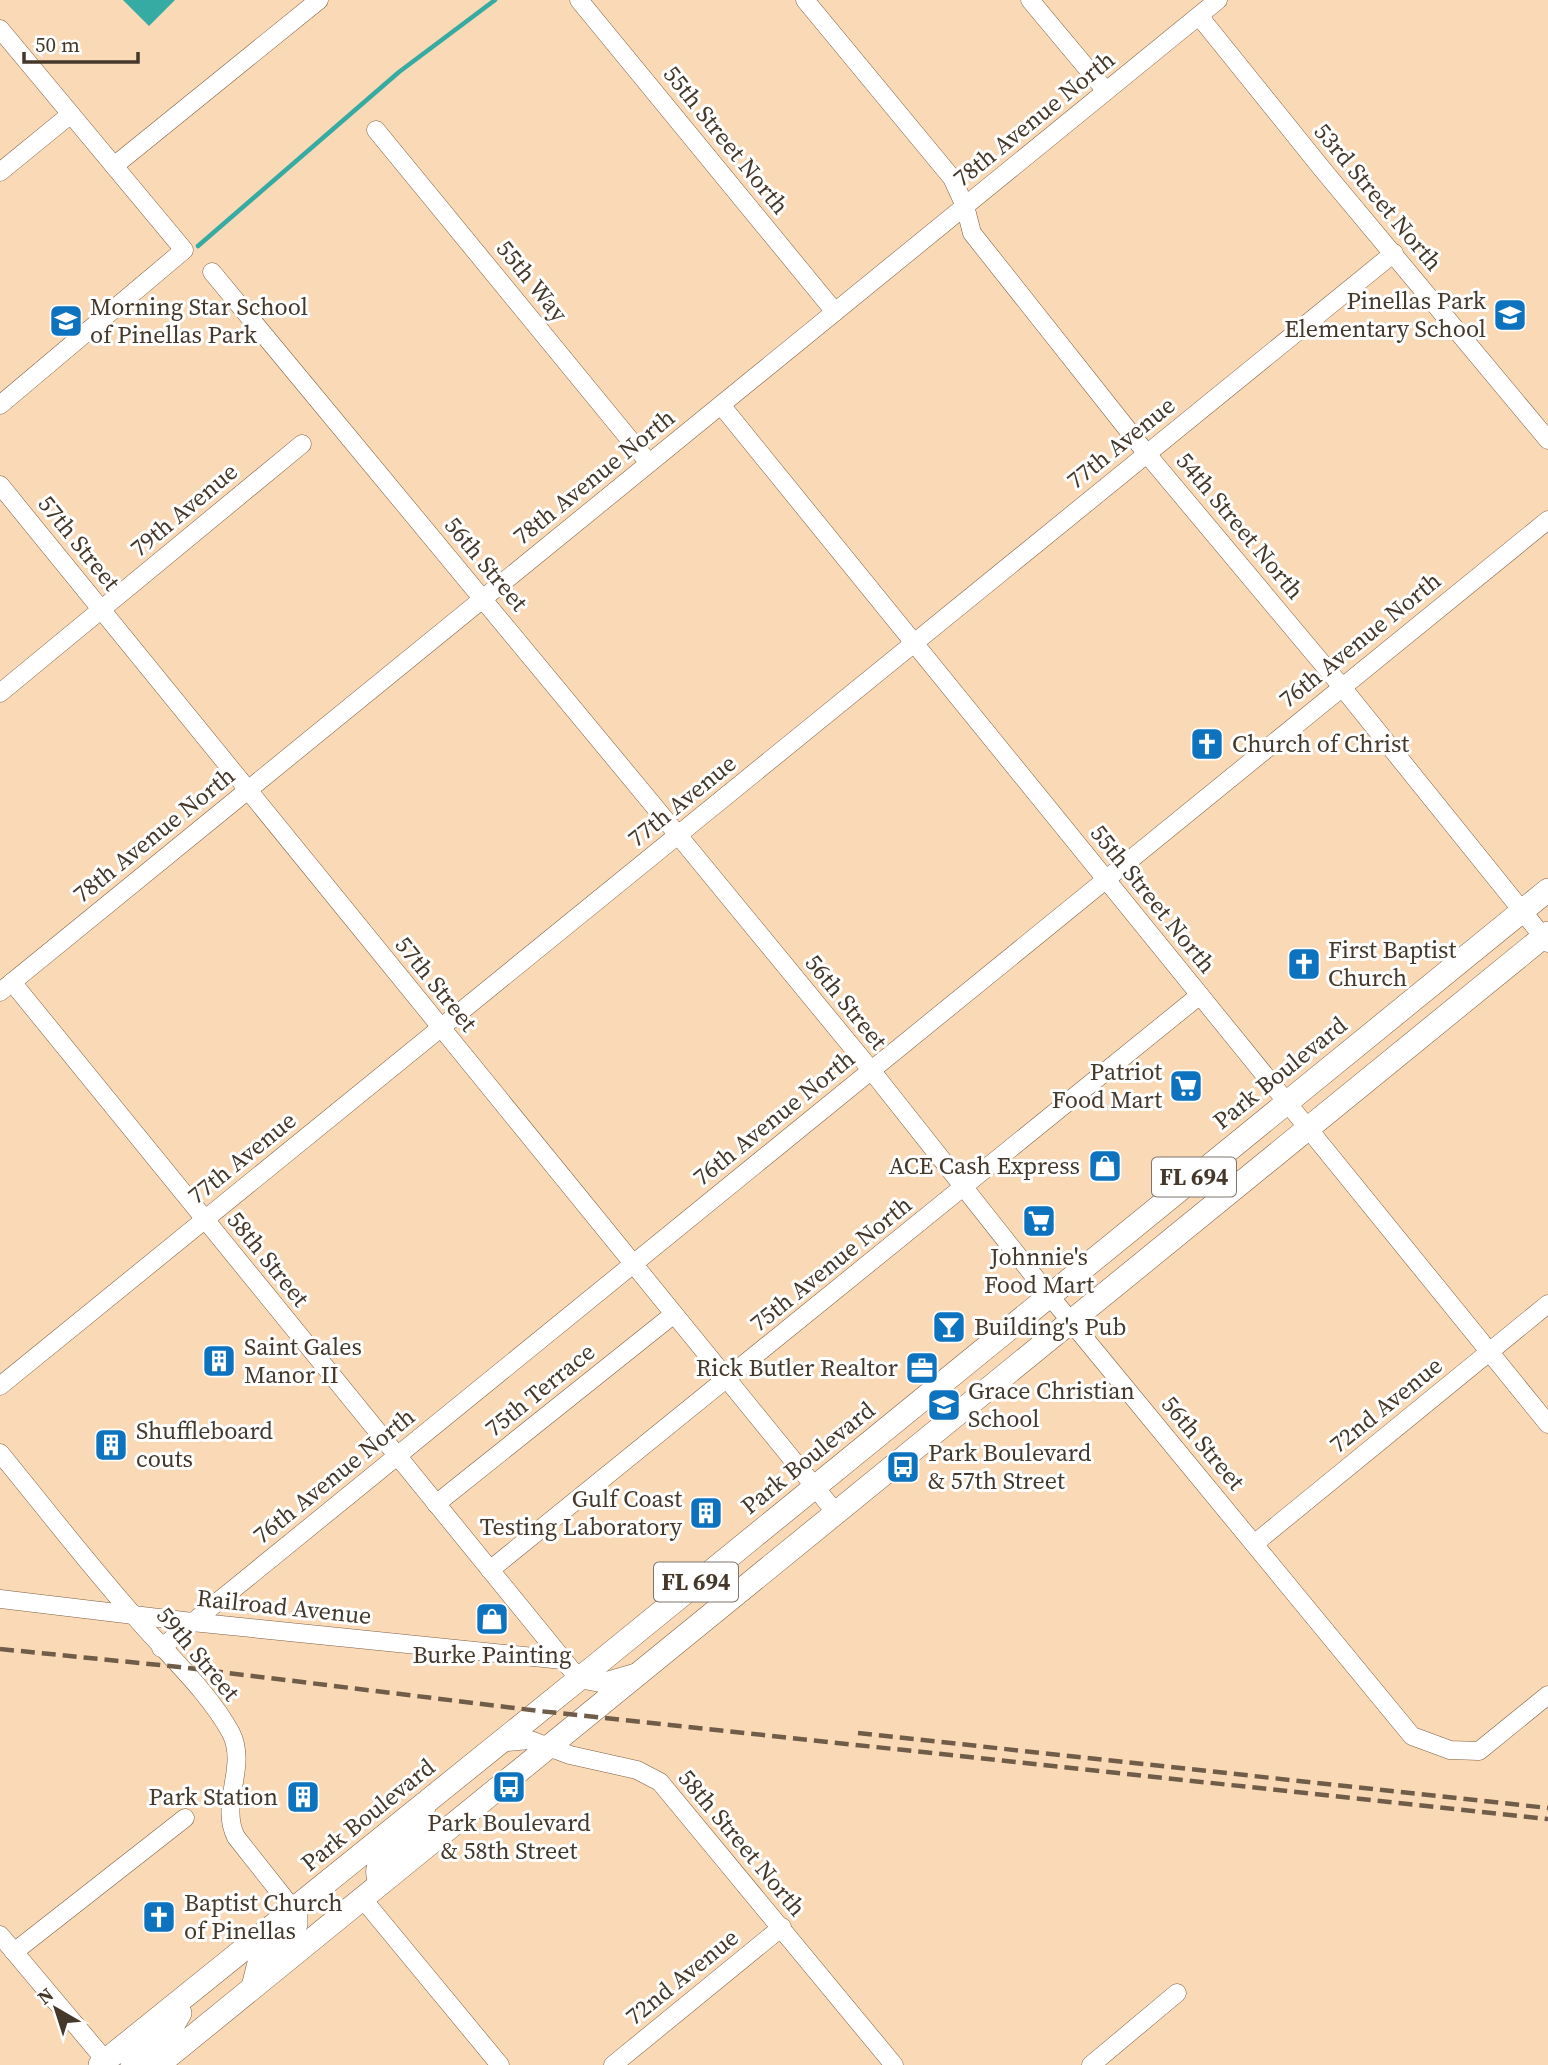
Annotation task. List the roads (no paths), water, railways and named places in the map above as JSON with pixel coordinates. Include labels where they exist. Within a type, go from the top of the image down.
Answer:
[{"type":"main road","name":"Park Boulevard","points":[[104,2063],[1548,890]]},
{"type":"main road","name":"FL 694","points":[[159,2065],[1070,1321],[1546,938]]},
{"type":"main road","points":[[381,1884],[377,1871],[379,1863],[409,1836],[427,1801]]},
{"type":"main road","points":[[253,1987],[259,1964],[296,1924],[293,1909]]},
{"type":"main road","points":[[132,2065],[172,2027],[180,2012],[179,2002]]},
{"type":"street","points":[[114,166],[319,0]]},
{"type":"street","name":"55th Street North","points":[[579,0],[835,312]]},
{"type":"street","name":"54th Street North","points":[[805,0],[952,178],[965,206],[972,233],[1147,454],[1342,687],[1521,912],[1546,938]]},
{"type":"street","points":[[1030,0],[1106,91]]},
{"type":"street","name":"78th Avenue North","points":[[6,987],[1219,0]]},
{"type":"street","name":"53rd Street North","points":[[1199,16],[1548,440]]},
{"type":"street","points":[[0,29],[184,250],[0,405]]},
{"type":"street","points":[[0,172],[71,114]]},
{"type":"street","name":"55th Way","points":[[376,130],[649,463]]},
{"type":"street","name":"77th Avenue","points":[[0,1386],[1394,253]]},
{"type":"street","name":"56th Street","points":[[212,272],[484,598],[871,1070],[1070,1321],[1412,1736],[1450,1751],[1479,1751],[1548,1695]]},
{"type":"street","name":"55th Street North","points":[[721,405],[1548,1424]]},
{"type":"street","name":"79th Avenue","points":[[0,693],[302,444]]},
{"type":"street","name":"57th Street","points":[[0,485],[836,1513]]},
{"type":"street","name":"76th Avenue North","points":[[161,1648],[1548,520]]},
{"type":"street","name":"58th Street","points":[[6,987],[205,1220],[579,1679]]},
{"type":"street","name":"75th Avenue North","points":[[490,1570],[1200,995]]},
{"type":"street","name":"72nd Avenue","points":[[1254,1544],[1548,1304]]},
{"type":"street","name":"75th Terrace","points":[[436,1504],[674,1314]]},
{"type":"street","name":"59th Street","points":[[0,1453],[133,1615],[209,1701],[230,1732],[237,1755],[229,1811],[230,1825],[236,1837],[293,1909]]},
{"type":"street","name":"Railroad Avenue","points":[[0,1600],[563,1660]]},
{"type":"street","points":[[579,1679],[600,1683],[641,1671]]},
{"type":"street","name":"58th Street North","points":[[498,1743],[530,1741],[551,1746],[570,1755],[637,1770],[660,1782],[894,2065]]},
{"type":"street","points":[[14,1952],[185,1818]]},
{"type":"street","points":[[362,1898],[500,2065]]},
{"type":"street","name":"72nd Avenue","points":[[613,2065],[782,1927]]},
{"type":"street","points":[[0,1935],[104,2063]]},
{"type":"street","points":[[1091,2065],[1177,1993]]},
{"type":"water","points":[[123,0],[175,0],[149,26]]},
{"type":"waterway","points":[[198,246],[399,72],[495,0]]},
{"type":"railway","points":[[0,1649],[179,1667],[539,1711],[1548,1819]]},
{"type":"railway","points":[[858,1733],[1548,1808]]},
{"type":"place","name":"Pinellas Park Elementary School","points":[[1510,315]]},
{"type":"place","name":"Morning Star School of Pinellas Park","points":[[66,321]]},
{"type":"place","name":"Church of Christ","points":[[1207,744]]},
{"type":"place","name":"First Baptist Church","points":[[1304,964]]},
{"type":"place","name":"Patriot Food Mart","points":[[1186,1086]]},
{"type":"place","name":"ACE Cash Express","points":[[1105,1166]]},
{"type":"place","name":"Johnnie's Food Mart","points":[[1039,1221]]},
{"type":"place","name":"Building's Pub","points":[[949,1327]]},
{"type":"place","name":"Saint Gales Manor II","points":[[219,1361]]},
{"type":"place","name":"Rick Butler Realtor","points":[[922,1368]]},
{"type":"place","name":"Grace Christian School","points":[[944,1405]]},
{"type":"place","name":"Shuffleboard couts","points":[[111,1445]]},
{"type":"place","name":"Park Boulevard & 57th Street","points":[[903,1467]]},
{"type":"place","name":"Gulf Coast Testing Laboratory","points":[[706,1513]]},
{"type":"place","name":"Burke Painting","points":[[492,1619]]},
{"type":"place","name":"Park Boulevard & 58th Street","points":[[509,1787]]},
{"type":"place","name":"Park Station","points":[[303,1797]]},
{"type":"place","name":"Baptist Church of Pinellas","points":[[159,1917]]}]
